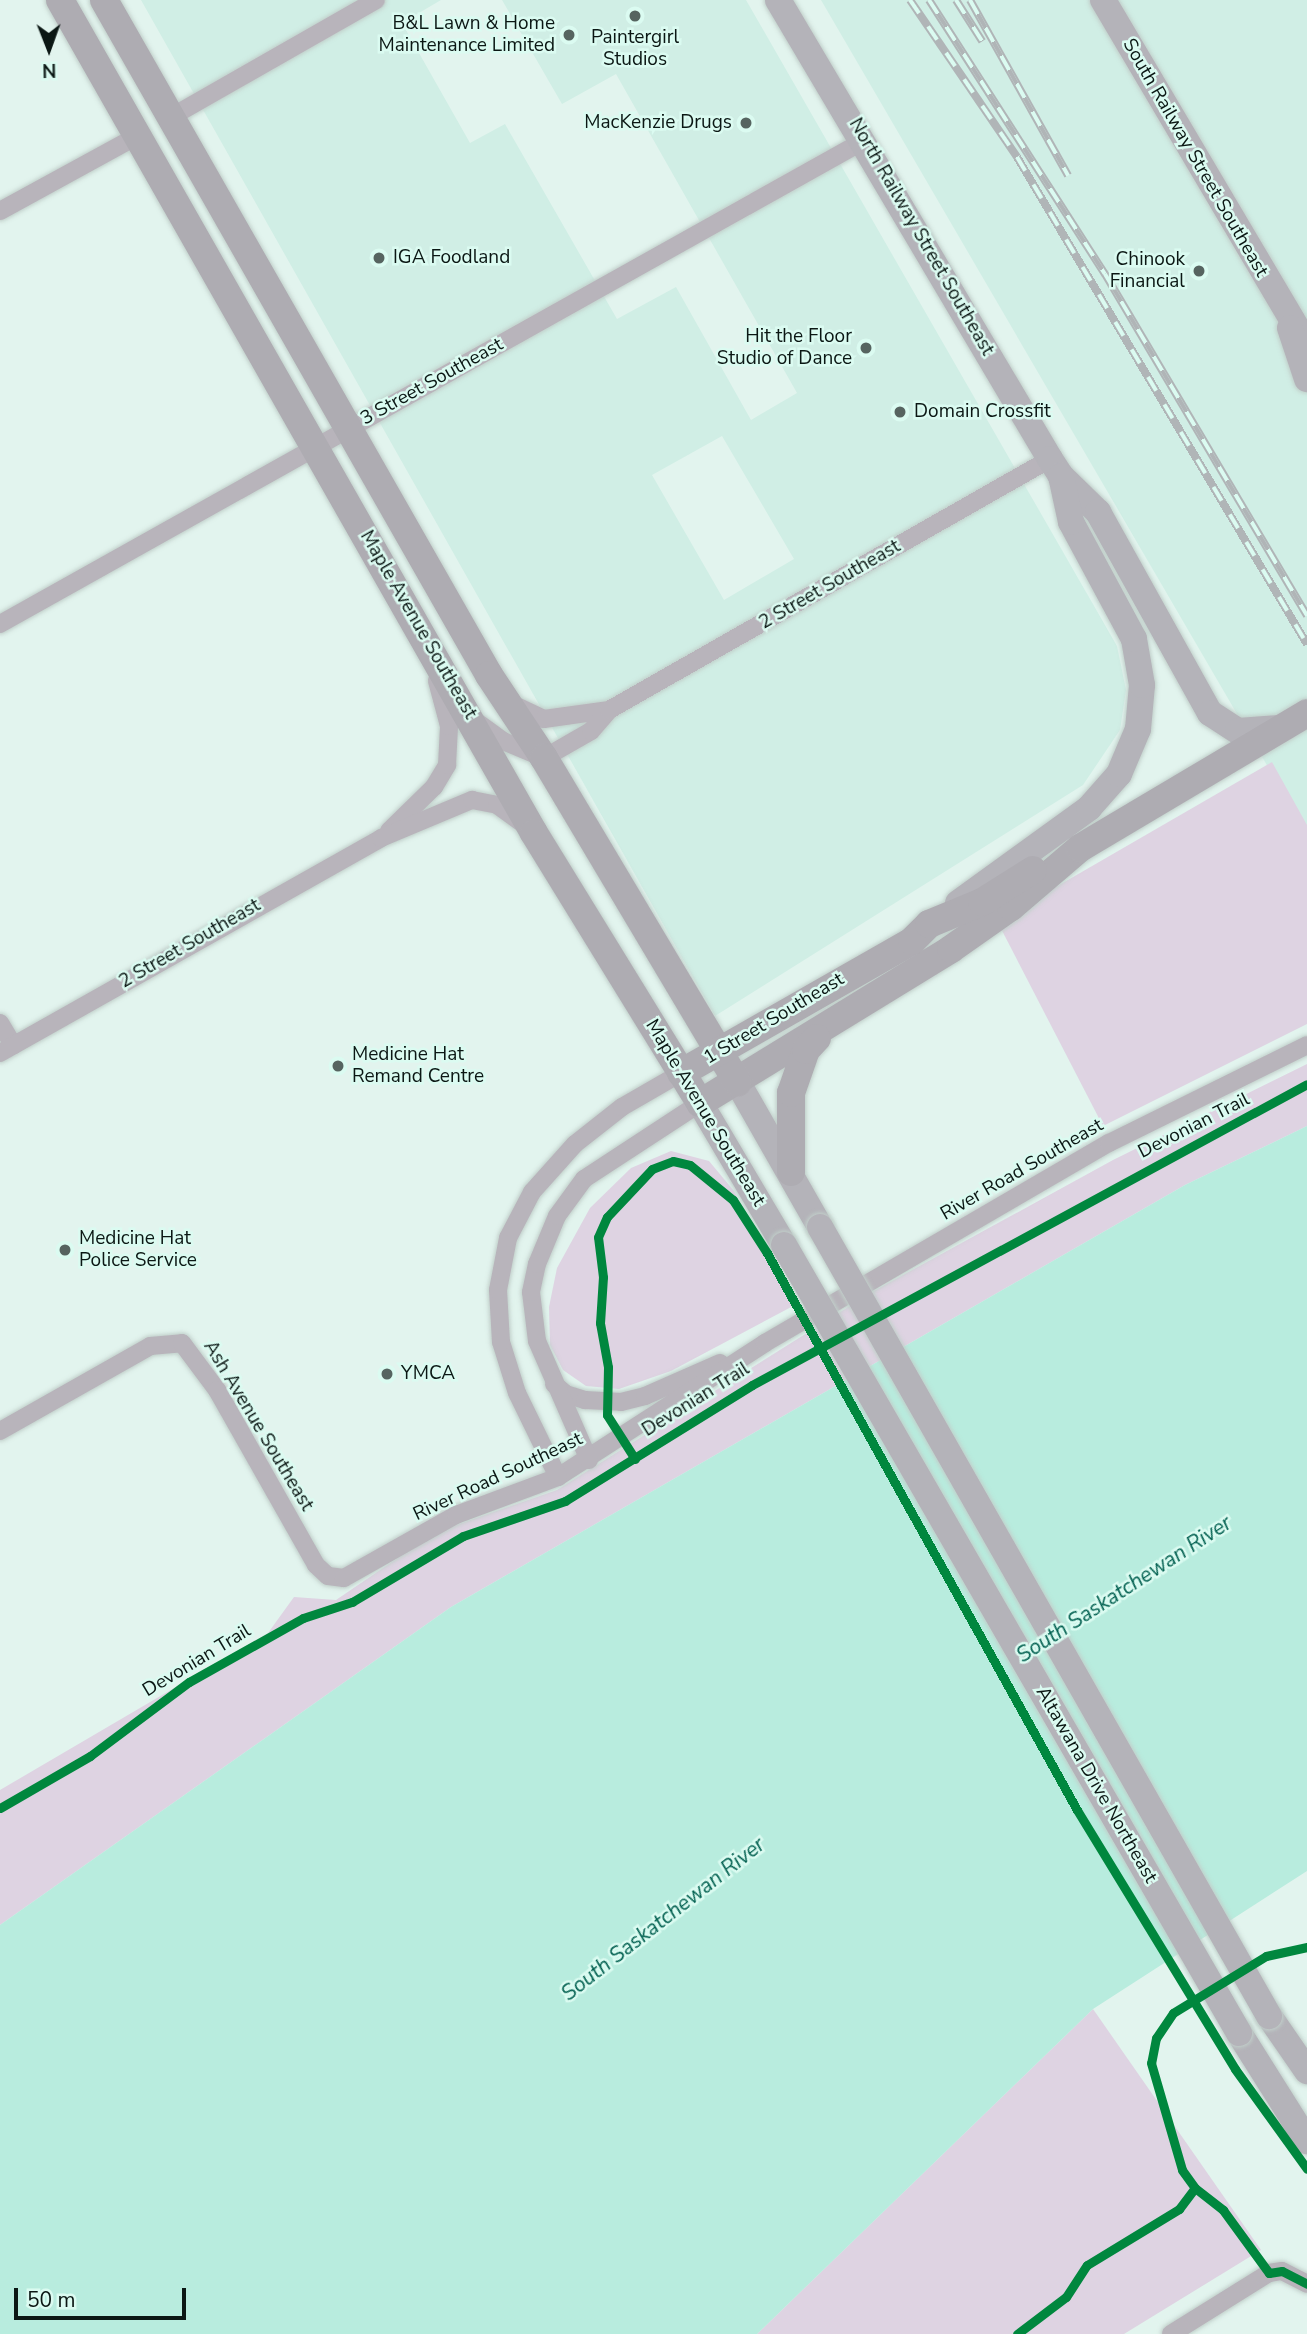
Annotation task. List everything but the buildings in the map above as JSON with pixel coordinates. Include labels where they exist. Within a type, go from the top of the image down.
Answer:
[{"type":"main road","name":"Maple Avenue Southeast","points":[[60,0],[426,645],[471,717],[534,833],[784,1245]]},
{"type":"main road","name":"Maple Avenue Southeast","points":[[104,0],[489,675],[544,758],[791,1172],[820,1227]]},
{"type":"main road","name":"North Railway Street Southeast","points":[[778,0],[865,140],[1056,468],[1098,512],[1210,713],[1238,731],[1279,728]]},
{"type":"main road","name":"South Railway Street Southeast","points":[[1108,2],[1297,310],[1307,345]]},
{"type":"main road","name":"South Railway Street Southeast","points":[[1297,310],[1307,379]]},
{"type":"main road","name":"North Railway Street Southeast","points":[[929,924],[1089,808],[1119,774],[1138,729],[1142,685],[1134,639],[1070,522],[1056,468]]},
{"type":"main road","name":"1 Street Southeast","points":[[681,1073],[912,941],[929,924],[982,902],[1044,863],[1080,848],[1307,713]]},
{"type":"main road","name":"1 Street Southeast","points":[[699,1103],[738,1083],[826,1029],[1011,907],[1080,848]]},
{"type":"main road","points":[[791,1172],[791,1093],[806,1049],[826,1029]]},
{"type":"main road","name":"Altawana Drive Northeast","points":[[820,1227],[1269,2016],[1307,2071]]},
{"type":"main road","name":"Altawana Drive Northeast","points":[[784,1245],[1239,2033],[1307,2141]]},
{"type":"street","points":[[172,117],[376,0]]},
{"type":"street","points":[[0,211],[136,136]]},
{"type":"street","name":"3 Street Southeast","points":[[0,624],[865,140]]},
{"type":"street","name":"2 Street Southeast","points":[[489,675],[508,700],[544,719],[609,710],[1056,468]]},
{"type":"street","name":"2 Street Southeast","points":[[381,838],[434,786],[447,765],[449,726],[426,645]]},
{"type":"street","name":"2 Street Southeast","points":[[544,758],[591,731],[609,710]]},
{"type":"street","points":[[471,717],[503,741],[544,758]]},
{"type":"street","name":"2 Street Southeast","points":[[6,1049],[381,838],[472,800],[497,805],[534,833]]},
{"type":"street","points":[[0,1023],[6,1049]]},
{"type":"street","name":"River Road Southeast","points":[[316,1564],[335,1578],[354,1575],[448,1519],[558,1477],[589,1460],[765,1343],[1110,1143],[1307,1045]]},
{"type":"street","name":"1 Street Southeast","points":[[558,1477],[517,1393],[501,1342],[498,1290],[508,1238],[533,1192],[556,1162],[622,1107],[681,1073]]},
{"type":"street","name":"1 Street Southeast","points":[[589,1460],[554,1384],[532,1318],[531,1293],[546,1237],[584,1179],[699,1103]]},
{"type":"street","name":"Ash Avenue Southeast","points":[[0,1431],[150,1346],[162,1341],[181,1343],[217,1390],[316,1564]]},
{"type":"street","name":"River Road Southeast","points":[[554,1384],[566,1394],[585,1400],[621,1402],[645,1396],[765,1343]]},
{"type":"street","points":[[1171,2334],[1269,2273],[1282,2271],[1307,2284]]},
{"type":"shaded area","points":[[141,0],[441,0],[402,23],[470,143],[505,124],[617,319],[676,287],[751,420],[797,393],[616,74],[562,104],[502,0],[746,0],[1117,646],[1126,690],[1120,730],[1083,785],[715,1016]],"holes":[[[722,436],[794,559],[724,600],[652,475]]]},
{"type":"shaded area","points":[[821,0],[1307,0],[1307,834]]},
{"type":"shaded area","points":[[1272,762],[1307,825],[1307,1024],[1103,1126],[997,921]]},
{"type":"shaded area","points":[[1307,1064],[1307,1126],[1185,1185],[451,1607],[0,1925],[0,1790],[268,1633],[294,1597],[336,1600],[436,1532],[557,1490],[872,1292],[1113,1160]]},
{"type":"shaded area","points":[[671,1151],[709,1161],[734,1191],[793,1306],[671,1371],[619,1389],[586,1386],[563,1370],[550,1345],[549,1307],[557,1268],[590,1208],[631,1168]]},
{"type":"shaded area","points":[[1093,2009],[1261,2250],[1124,2334],[757,2334]]},
{"type":"water","name":"South Saskatchewan River","points":[[1307,1126],[1307,1871],[1093,2009],[757,2334],[0,2334],[0,1925],[451,1607],[1185,1185]]},
{"type":"railway","points":[[910,0],[1017,157],[1307,644]]},
{"type":"railway","points":[[929,0],[1105,274],[1307,616]]},
{"type":"railway","points":[[956,0],[982,41]]},
{"type":"railway","points":[[970,0],[1068,175]]},
{"type":"cycle path","name":"Devonian Trail","points":[[0,1808],[90,1756],[189,1682],[303,1618],[352,1602],[463,1536],[565,1501],[752,1385],[1307,1084]]},
{"type":"cycle path","points":[[635,1459],[607,1415],[608,1367],[600,1323],[603,1277],[598,1237],[607,1217],[652,1169],[673,1161],[690,1165],[733,1200],[767,1253],[1077,1810],[1235,2069],[1307,2169]]},
{"type":"cycle path","points":[[1307,1947],[1266,1956],[1173,2013],[1156,2038],[1151,2063],[1182,2170],[1195,2188],[1223,2210],[1269,2273],[1282,2271],[1307,2284]]},
{"type":"cycle path","points":[[1017,2334],[1066,2297],[1087,2265],[1179,2209],[1195,2188]]},
{"type":"place","name":"Paintergirl Studios","points":[[635,16]]},
{"type":"place","name":"B&L Lawn & Home Maintenance Limited","points":[[569,35]]},
{"type":"place","name":"MacKenzie Drugs","points":[[746,123]]},
{"type":"place","name":"IGA Foodland","points":[[379,258]]},
{"type":"place","name":"Chinook Financial","points":[[1199,271]]},
{"type":"place","name":"Hit the Floor Studio of Dance","points":[[866,348]]},
{"type":"place","name":"Domain Crossfit","points":[[900,412]]},
{"type":"place","name":"Medicine Hat Remand Centre","points":[[338,1066]]},
{"type":"place","name":"Medicine Hat Police Service","points":[[65,1250]]},
{"type":"place","name":"YMCA","points":[[387,1374]]}]
